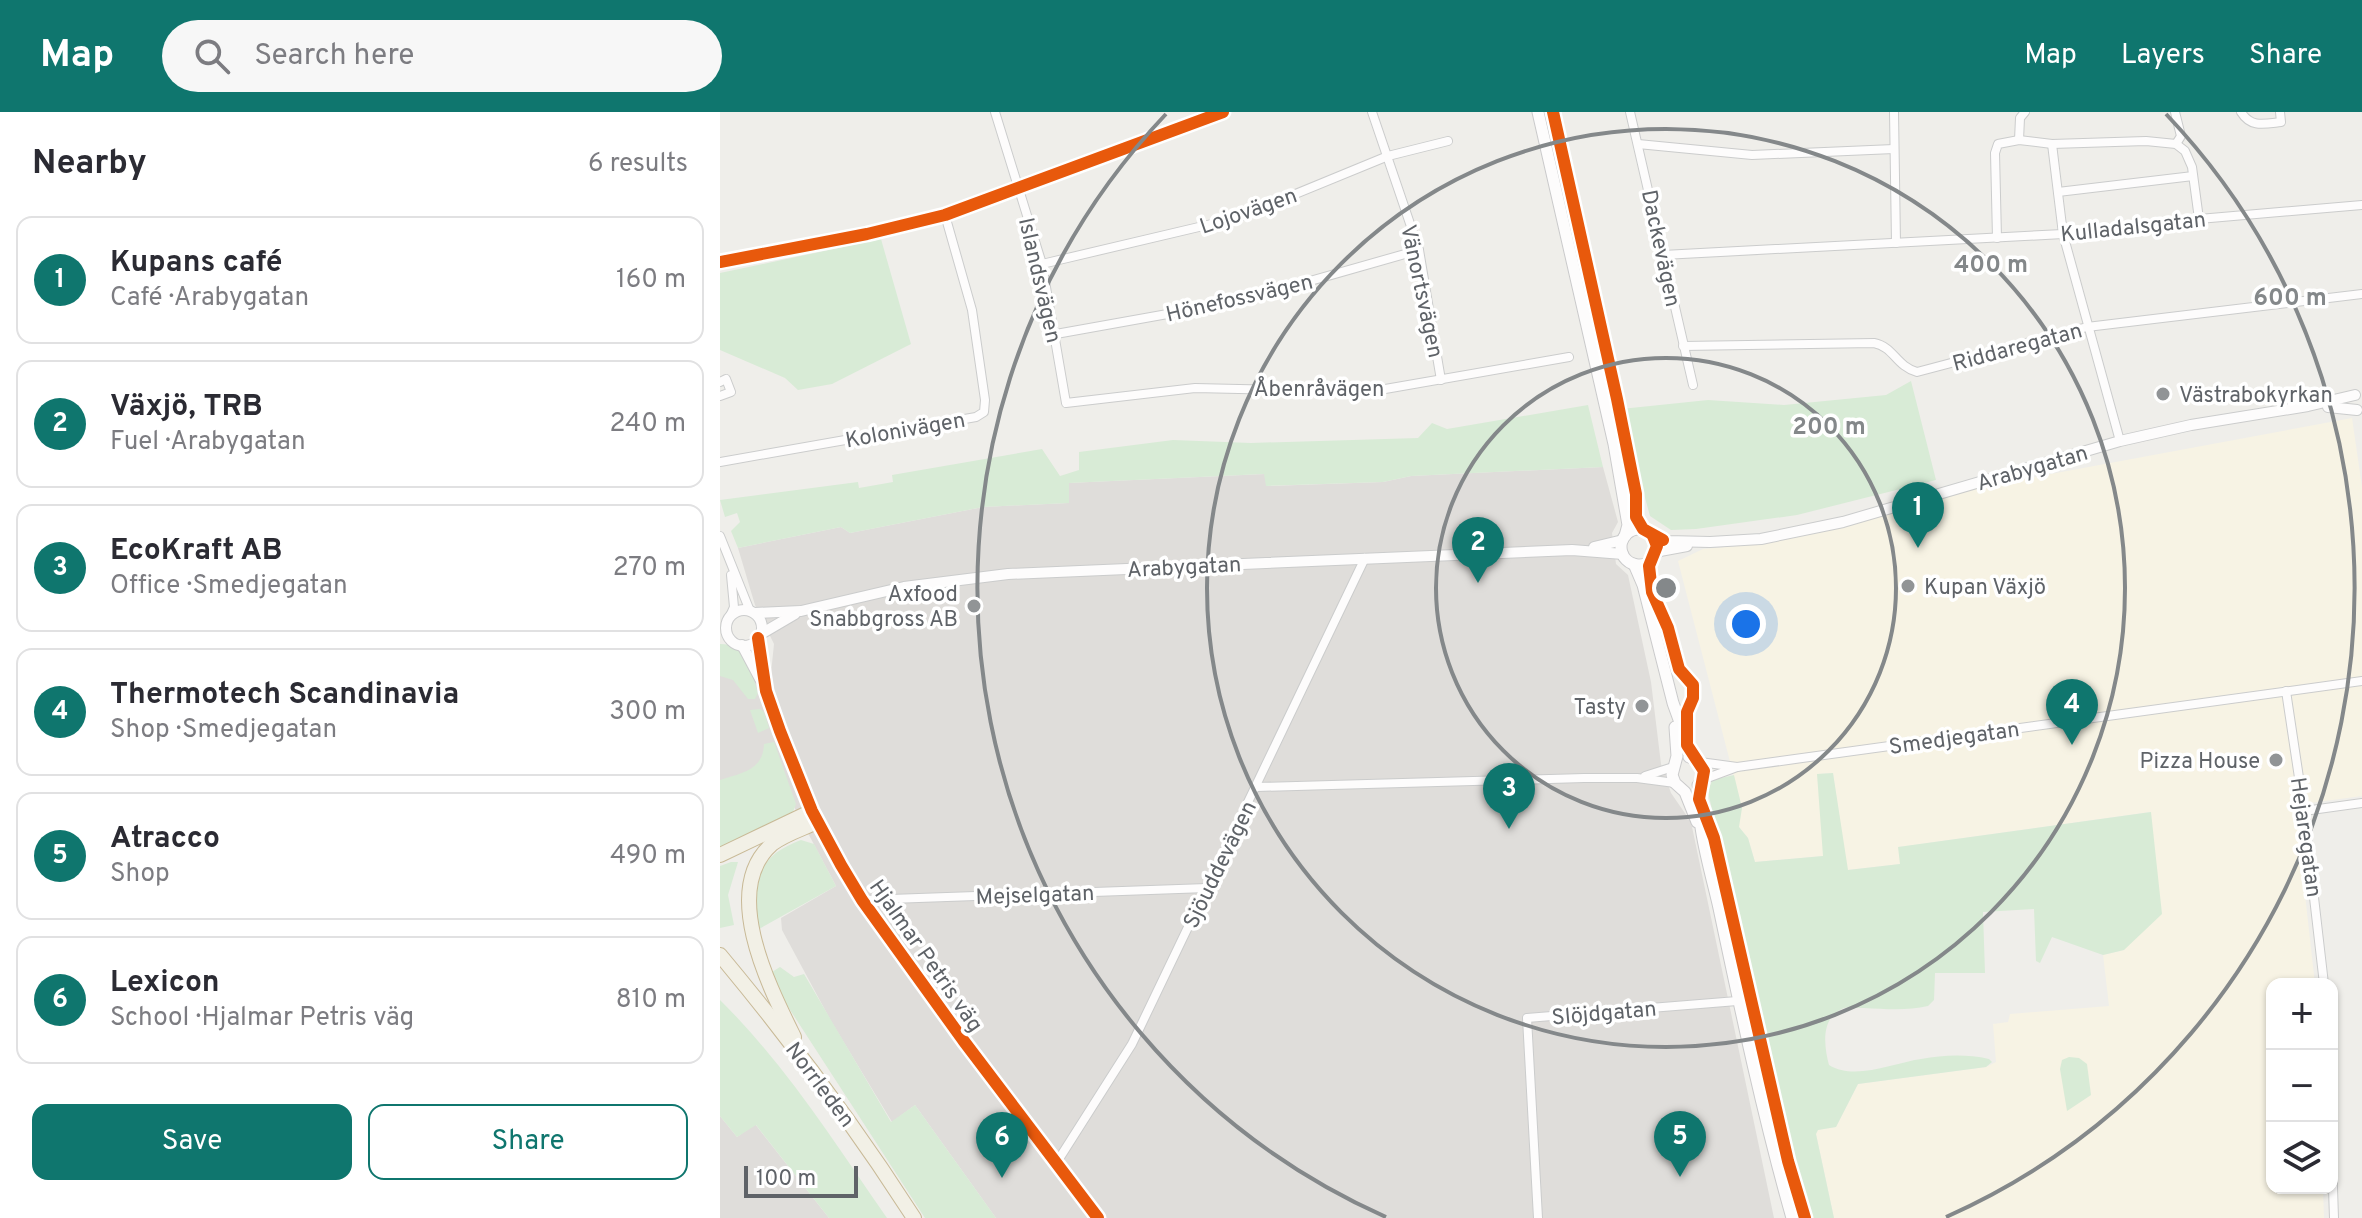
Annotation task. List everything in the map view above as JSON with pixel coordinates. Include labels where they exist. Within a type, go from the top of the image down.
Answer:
[{"type":"highway","points":[[720,855],[814,816]]},
{"type":"highway","points":[[805,1060],[754,946],[747,921],[745,893],[751,870],[767,848],[814,816]]},
{"type":"highway","name":"Norrleden","points":[[720,955],[805,1060],[914,1218]]},
{"type":"highway","name":"Norrleden","points":[[720,967],[798,1065],[905,1218]]},
{"type":"main road","points":[[1539,112],[1614,444],[1628,525],[1623,554],[1634,564],[1640,576],[1673,703],[1677,747],[1672,775],[1692,807],[1706,851]]},
{"type":"main road","points":[[1614,444],[1637,521],[1657,546],[1649,573],[1661,650]]},
{"type":"main road","points":[[1624,538],[1635,529],[1648,532]]},
{"type":"main road","points":[[1634,564],[1642,564],[1654,557]]},
{"type":"main road","points":[[1673,703],[1704,771],[1699,799],[1706,851],[1786,1218]]},
{"type":"main road","points":[[1674,765],[1683,757],[1697,760]]},
{"type":"main road","points":[[1678,785],[1691,789],[1702,781]]},
{"type":"main road","points":[[1773,1152],[1792,1218]]},
{"type":"street","name":"Islandsvägen","points":[[995,112],[1042,264],[1066,403]]},
{"type":"street","points":[[1191,112],[1195,123]]},
{"type":"street","points":[[720,262],[867,234],[945,215],[1223,112]]},
{"type":"street","name":"Vänortsvägen","points":[[1372,112],[1419,250],[1441,380]]},
{"type":"street","name":"Dackevägen","points":[[1630,112],[1693,385]]},
{"type":"street","points":[[1894,112],[1896,243]]},
{"type":"street","points":[[2019,140],[2020,118],[2025,112]]},
{"type":"street","points":[[2175,112],[2181,136],[2176,144]]},
{"type":"street","points":[[2241,112],[2252,123],[2281,122],[2280,112]]},
{"type":"street","points":[[1997,238],[1995,153],[1998,144],[2019,140],[2052,144],[2146,141],[2176,144],[2185,151],[2193,176],[2199,219]]},
{"type":"street","name":"Lojovägen","points":[[1042,264],[1237,218],[1388,156],[1448,141]]},
{"type":"street","points":[[1638,144],[1752,155],[1894,149]]},
{"type":"street","points":[[2052,144],[2063,234],[2120,441]]},
{"type":"street","points":[[2058,192],[2193,176]]},
{"type":"street","name":"Kulladalsgatan","points":[[1663,255],[2063,234],[2362,205]]},
{"type":"street","name":"Kolonivägen","points":[[720,462],[976,417],[984,412],[972,310],[945,215]]},
{"type":"street","name":"Hönefossvägen","points":[[1056,334],[1240,301],[1419,250]]},
{"type":"street","name":"Riddaregatan","points":[[1683,346],[1874,343],[1885,345],[1905,369],[1917,372],[2087,327],[2362,294]]},
{"type":"street","name":"Åbenråvägen","points":[[1066,403],[1195,388],[1368,392],[1569,357]]},
{"type":"street","points":[[720,382],[726,379],[731,392],[720,396]]},
{"type":"street","points":[[2358,391],[2360,413]]},
{"type":"street","name":"Arabygatan","points":[[1648,532],[1667,541],[1761,539],[1843,522],[2120,441],[2191,425],[2308,406],[2358,391]]},
{"type":"street","name":"Arabygatan","points":[[2308,406],[2360,413]]},
{"type":"street","points":[[720,536],[729,562],[761,623],[759,636],[751,644],[720,641]]},
{"type":"street","name":"Arabygatan","points":[[1572,550],[1624,538]]},
{"type":"street","name":"Arabygatan","points":[[1654,557],[1666,550],[1710,542]]},
{"type":"street","name":"Arabygatan","points":[[753,612],[801,611],[904,587],[1008,574],[1572,550],[1623,554]]},
{"type":"street","name":"Sjöuddevägen","points":[[1057,1162],[1132,1044],[1365,558]]},
{"type":"street","points":[[729,562],[734,607],[726,622],[727,633],[738,643]]},
{"type":"street","points":[[726,622],[740,610],[753,612]]},
{"type":"street","name":"Arabygatan","points":[[759,636],[801,611]]},
{"type":"street","name":"Hjalmar Petris väg","points":[[759,636],[766,691]]},
{"type":"street","name":"Hjalmar Petris väg","points":[[738,643],[766,691],[814,816],[862,900],[1098,1218]]},
{"type":"street","name":"Smedjegatan","points":[[1702,781],[1737,767],[2362,681]]},
{"type":"street","name":"Hejaregatan","points":[[2286,691],[2323,978]]},
{"type":"street","name":"Smedjegatan","points":[[1697,760],[1737,767]]},
{"type":"street","points":[[1637,778],[1674,765]]},
{"type":"street","points":[[1257,787],[1637,778],[1678,785]]},
{"type":"street","points":[[2304,811],[2362,803]]},
{"type":"street","name":"Mejselgatan","points":[[862,900],[1207,888]]},
{"type":"street","name":"Slöjdgatan","points":[[1538,1218],[1527,1018],[1737,1001]]},
{"type":"street","points":[[2333,1194],[2334,1218]]},
{"type":"shaded area","points":[[2352,418],[2362,487],[2362,796],[2295,805],[2314,978],[2266,978],[2266,1194],[2323,1194],[2324,1218],[1834,1218],[1816,1134],[1817,1130],[1836,1127],[1858,1084],[1986,1067],[1996,1062],[1993,1024],[2008,1022],[2010,1014],[2109,1006],[2103,955],[2124,950],[2150,812],[1899,847],[1901,864],[1847,870],[1833,773],[1818,774],[1824,856],[1755,862],[1748,838],[1739,827],[1742,808],[1678,561],[1703,549],[1759,544],[1975,488]]},
{"type":"shaded area","points":[[1603,467],[1618,522],[1612,533],[1616,564],[1628,575],[1651,682],[1661,764],[1671,793],[1691,822],[1774,1218],[996,1218],[915,1105],[892,1122],[831,1021],[782,930],[781,918],[836,886],[792,803],[720,830],[720,671],[737,682],[771,673],[774,644],[755,605],[738,548],[841,527],[850,533],[983,507],[1068,503],[1068,483],[1265,474],[1267,486],[1383,482],[1411,476]]},
{"type":"shaded area","points":[[720,1116],[737,1137],[755,1124],[829,1218],[720,1218]]},
{"type":"green space","points":[[881,239],[911,344],[832,384],[798,390],[785,378],[720,350],[720,273]]},
{"type":"green space","points":[[1911,381],[1936,480],[1797,515],[1696,529],[1671,530],[1650,516],[1621,409],[1708,400],[1784,405],[1886,395]]},
{"type":"green space","points":[[1588,405],[1603,467],[1411,476],[1383,482],[1266,486],[1264,474],[1069,483],[1069,503],[983,507],[850,533],[841,527],[738,548],[731,531],[740,522],[737,513],[725,517],[720,500],[858,482],[859,488],[893,482],[892,475],[1042,449],[1060,476],[1079,470],[1079,452],[1173,440],[1251,443],[1418,438],[1432,423],[1447,429]]},
{"type":"green space","points":[[720,644],[729,645],[742,654],[758,693],[755,699],[748,699],[733,680],[720,676]]},
{"type":"green space","points":[[760,709],[769,728],[758,733],[750,710]]},
{"type":"green space","points":[[774,742],[796,804],[793,812],[720,848],[720,780],[750,770],[760,760],[764,744]]},
{"type":"green space","points":[[1833,773],[1848,870],[1900,864],[1898,847],[2151,812],[2162,914],[2124,950],[2103,955],[2052,937],[2040,963],[2036,961],[2034,909],[1983,912],[1985,973],[1935,973],[1934,1000],[1928,1006],[1904,1009],[1844,1008],[1836,1012],[1827,1025],[1825,1041],[1829,1065],[1839,1070],[1874,1070],[1947,1056],[1980,1057],[1992,1062],[1986,1067],[1858,1084],[1836,1127],[1818,1130],[1816,1134],[1834,1218],[1808,1218],[1708,792],[1712,780],[1734,775],[1742,808],[1739,827],[1748,838],[1755,862],[1823,856],[1817,774]]},
{"type":"green space","points":[[801,840],[814,844],[836,886],[759,929],[755,906],[763,868],[781,849]]},
{"type":"green space","points":[[738,862],[728,895],[734,925],[720,928],[720,866]]},
{"type":"green space","points":[[780,967],[794,977],[804,974],[891,1122],[915,1105],[996,1218],[925,1218],[783,999],[772,972]]},
{"type":"green space","points":[[720,1000],[788,1077],[887,1218],[829,1218],[756,1125],[737,1137],[720,1116]]},
{"type":"green space","points":[[2079,1058],[2087,1064],[2091,1095],[2067,1111],[2060,1069],[2062,1060]]},
{"type":"cycle path","points":[[720,262],[867,234],[945,215],[1223,112]]},
{"type":"cycle path","points":[[1553,112],[1617,399],[1636,494],[1636,517],[1643,529],[1663,540]]},
{"type":"cycle path","points":[[1653,536],[1657,546],[1649,566],[1652,592],[1668,628],[1679,669],[1693,685],[1693,698],[1687,712],[1687,745],[1704,771],[1699,799],[1714,838],[1788,1161],[1805,1218]]},
{"type":"cycle path","points":[[758,638],[766,691],[780,731],[812,811],[841,865],[862,900],[963,1040],[1098,1218]]},
{"type":"place","name":"Västrabokyrkan","points":[[2163,394]]},
{"type":"place","name":"Kupans café","points":[[1918,548]]},
{"type":"place","name":"Växjö, TRB","points":[[1478,583]]},
{"type":"place","name":"Kupan Växjö","points":[[1908,586]]},
{"type":"place","name":"Axfood Snabbgross AB","points":[[974,606]]},
{"type":"place","name":"Tasty","points":[[1642,706]]},
{"type":"place","name":"Thermotech Scandinavia","points":[[2072,745]]},
{"type":"place","name":"Pizza House","points":[[2276,760]]},
{"type":"place","name":"EcoKraft AB","points":[[1509,829]]},
{"type":"place","name":"Atracco","points":[[1680,1177]]},
{"type":"place","name":"Lexicon","points":[[1002,1178]]}]
